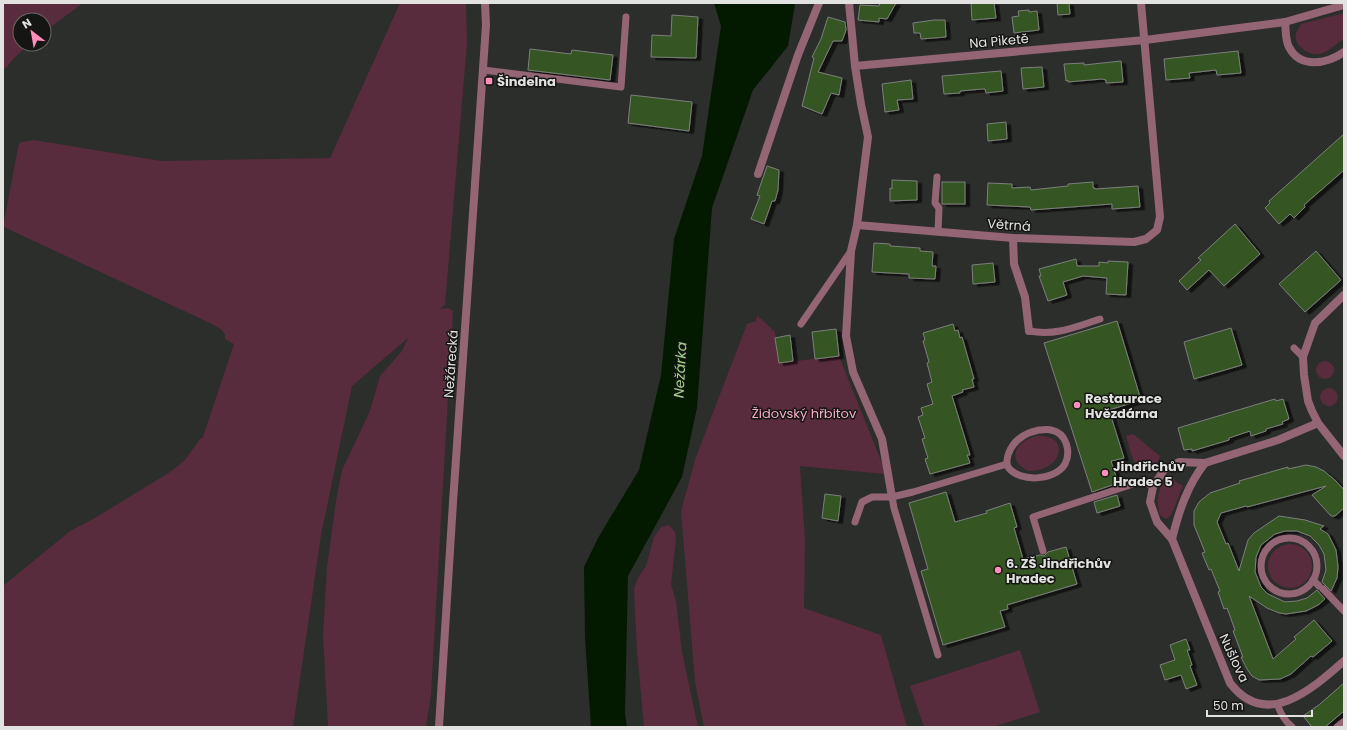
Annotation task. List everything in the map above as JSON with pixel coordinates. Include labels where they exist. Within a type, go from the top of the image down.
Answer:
[{"type":"street","name":"Nežárecká","points":[[439,727],[486,25],[485,3]]},
{"type":"street","points":[[758,174],[798,55],[819,3]]},
{"type":"street","points":[[849,3],[855,66],[868,137],[857,225],[851,251],[846,336],[853,372],[882,439],[892,497]]},
{"type":"street","points":[[1141,3],[1145,40]]},
{"type":"street","name":"Na Piketě","points":[[855,66],[1145,40],[1285,22],[1344,5]]},
{"type":"street","points":[[1285,22],[1288,46],[1297,58],[1307,61],[1324,62],[1344,52]]},
{"type":"street","name":"Větrná","points":[[857,225],[1013,238],[1134,242],[1146,239],[1157,230],[1160,217],[1145,40]]},
{"type":"street","points":[[1013,238],[1014,264],[1025,296],[1029,331]]},
{"type":"street","points":[[1344,295],[1315,323],[1303,357],[1308,401],[1318,424],[1344,456]]},
{"type":"street","points":[[1154,487],[1164,470],[1179,462],[1205,463],[1278,440],[1318,424]]},
{"type":"street","points":[[1172,539],[1183,499],[1197,473],[1205,463]]},
{"type":"street","name":"Nušlova","points":[[1154,487],[1150,502],[1152,510],[1157,522],[1172,539],[1230,683],[1237,693],[1250,703],[1262,706],[1278,706],[1291,702],[1326,677],[1344,661]]},
{"type":"lane","points":[[483,70],[621,86],[626,17]]},
{"type":"lane","points":[[937,176],[935,203],[939,208],[938,232]]},
{"type":"lane","points":[[801,324],[851,251]]},
{"type":"lane","points":[[1029,331],[1056,333],[1100,319]]},
{"type":"lane","points":[[1294,348],[1303,357]]},
{"type":"lane","points":[[1052,430],[1065,440],[1068,448],[1068,459],[1062,468],[1051,475],[1038,479],[1028,478],[1016,474],[1007,464],[1010,449],[1015,442],[1031,431],[1052,430]]},
{"type":"lane","points":[[855,522],[862,502],[872,497],[892,497],[913,492],[1007,464]]},
{"type":"lane","points":[[1043,551],[1033,517],[1136,483],[1145,482],[1154,487]]},
{"type":"lane","points":[[892,497],[938,655]]},
{"type":"lane","points":[[1284,538],[1292,538],[1304,542],[1312,550],[1316,561],[1316,573],[1313,580],[1306,588],[1296,593],[1289,594],[1276,591],[1268,585],[1262,574],[1261,564],[1265,551],[1273,543],[1284,538]]},
{"type":"lane","points":[[1313,580],[1344,611]]},
{"type":"lane","points":[[1278,706],[1284,720],[1292,727]]},
{"type":"lane","points":[[1337,727],[1343,722],[1344,723]]},
{"type":"green space","points":[[3,3],[83,3],[52,26],[52,12],[12,12],[12,52],[21,52],[6,68],[3,69]]},
{"type":"green space","points":[[400,3],[466,3],[467,43],[445,305],[440,309],[449,308],[453,311],[431,694],[426,727],[328,727],[323,635],[327,567],[342,470],[370,411],[380,376],[402,351],[408,338],[352,386],[321,535],[293,727],[3,727],[3,586],[70,531],[95,518],[170,472],[185,460],[203,437],[234,344],[225,339],[225,335],[221,329],[210,323],[3,226],[19,143],[34,140],[161,161],[330,158]]},
{"type":"green space","points":[[1344,13],[1344,39],[1320,54],[1307,52],[1299,46],[1296,33],[1301,24]]},
{"type":"green space","name":"Židovský hřbitov","points":[[757,315],[775,332],[779,363],[839,356],[886,473],[800,466],[805,540],[804,608],[881,635],[907,727],[704,727],[695,682],[681,511],[696,457],[747,324],[756,321]]},
{"type":"green space","points":[[1325,361],[1331,364],[1334,370],[1331,376],[1325,379],[1319,376],[1316,370],[1319,364]]},
{"type":"green space","points":[[1329,388],[1335,391],[1338,397],[1335,403],[1329,406],[1323,403],[1320,397],[1323,391]]},
{"type":"green space","points":[[1133,434],[1160,456],[1153,469],[1143,471],[1136,464],[1126,436]]},
{"type":"green space","points":[[1036,436],[1047,437],[1055,440],[1059,453],[1056,460],[1049,466],[1040,470],[1028,471],[1017,461],[1015,456],[1016,451],[1023,442]]},
{"type":"green space","points":[[1170,473],[1176,482],[1183,486],[1174,510],[1166,519],[1160,515],[1158,498],[1163,483]]},
{"type":"green space","points":[[669,525],[675,532],[676,539],[671,585],[676,601],[682,652],[698,727],[644,727],[637,651],[634,589],[638,578],[646,566],[654,537],[661,527]]},
{"type":"green space","points":[[1290,544],[1302,548],[1308,554],[1312,566],[1308,578],[1302,584],[1290,588],[1278,584],[1272,578],[1268,566],[1272,554],[1278,548]]},
{"type":"green space","points":[[1020,650],[1040,712],[993,727],[924,727],[910,686]]},
{"type":"water","name":"Nežárka","points":[[714,3],[795,4],[788,46],[753,90],[712,208],[697,408],[682,477],[628,576],[625,714],[627,727],[591,727],[585,638],[584,567],[598,538],[639,470],[661,375],[674,239],[702,156],[721,26]]},
{"type":"building","points":[[880,3],[896,3],[887,19],[879,18],[879,22],[858,20],[860,5],[879,6]]},
{"type":"building","points":[[971,3],[994,3],[996,18],[972,20]]},
{"type":"building","points":[[1057,3],[1069,3],[1070,14],[1058,15]]},
{"type":"building","points":[[1029,10],[1029,12],[1037,11],[1039,30],[1014,33],[1012,17],[1019,16],[1018,11]]},
{"type":"building","points":[[672,15],[698,17],[696,58],[651,57],[652,35],[671,36]]},
{"type":"building","points":[[828,17],[845,22],[846,30],[842,41],[833,41],[818,72],[842,78],[839,95],[831,93],[822,114],[802,106],[814,58],[812,57],[821,39]]},
{"type":"building","points":[[945,20],[946,37],[921,39],[920,33],[914,33],[913,23]]},
{"type":"building","points":[[530,49],[571,54],[572,50],[613,55],[610,80],[528,70]]},
{"type":"building","points":[[1238,51],[1241,73],[1217,75],[1216,70],[1189,73],[1190,78],[1166,80],[1164,59]]},
{"type":"building","points":[[1121,61],[1123,82],[1106,83],[1106,80],[1102,79],[1066,81],[1064,64],[1084,63],[1084,65]]},
{"type":"building","points":[[1042,67],[1044,87],[1023,89],[1021,68]]},
{"type":"building","points":[[1001,71],[1003,91],[986,93],[985,89],[982,89],[944,94],[942,76]]},
{"type":"building","points":[[911,80],[913,99],[897,100],[899,110],[885,112],[882,84]]},
{"type":"building","points":[[631,95],[692,102],[689,131],[628,123]]},
{"type":"building","points":[[1006,122],[1007,139],[988,141],[987,124]]},
{"type":"building","points":[[1344,134],[1344,170],[1304,205],[1305,207],[1294,218],[1290,214],[1279,224],[1265,208],[1270,203],[1269,201]]},
{"type":"building","points":[[767,166],[779,170],[778,190],[775,201],[772,201],[764,224],[751,219],[760,196],[757,195]]},
{"type":"building","points":[[892,180],[917,181],[917,200],[890,201],[890,188],[892,189]]},
{"type":"building","points":[[942,182],[965,182],[965,204],[942,204]]},
{"type":"building","points":[[1093,182],[1093,188],[1095,189],[1138,186],[1140,207],[1112,209],[1112,204],[1031,210],[1030,207],[987,205],[988,183],[1012,184],[1012,188],[1030,187],[1031,190],[1068,186],[1068,184]]},
{"type":"building","points":[[1235,224],[1260,254],[1224,286],[1209,270],[1187,290],[1179,281],[1201,260],[1198,258]]},
{"type":"building","points":[[874,243],[890,244],[890,246],[920,248],[920,251],[933,252],[932,266],[936,266],[935,279],[909,278],[909,274],[872,272]]},
{"type":"building","points":[[1316,251],[1341,280],[1305,312],[1279,284]]},
{"type":"building","points":[[1076,259],[1077,266],[1099,266],[1099,262],[1108,263],[1108,261],[1128,262],[1126,295],[1106,294],[1107,278],[1083,276],[1063,282],[1067,295],[1048,301],[1039,276],[1041,276],[1039,269]]},
{"type":"building","points":[[993,263],[995,282],[973,284],[972,265]]},
{"type":"building","points":[[1117,321],[1141,400],[1109,410],[1124,458],[1111,461],[1118,483],[1092,492],[1044,343]]},
{"type":"building","points":[[953,324],[955,331],[958,330],[960,338],[962,337],[974,379],[972,379],[974,387],[962,390],[963,392],[952,396],[970,455],[967,455],[970,463],[930,474],[925,459],[928,458],[922,439],[925,438],[918,417],[923,415],[921,408],[933,404],[927,384],[932,382],[927,363],[929,362],[923,341],[925,340],[923,333]]},
{"type":"building","points":[[1231,328],[1242,365],[1194,379],[1184,342]]},
{"type":"building","points":[[836,329],[839,356],[815,359],[812,332]]},
{"type":"building","points":[[790,335],[793,361],[779,363],[775,338]]},
{"type":"building","points":[[1275,399],[1276,401],[1283,399],[1289,419],[1282,422],[1283,424],[1266,429],[1266,431],[1251,436],[1250,431],[1229,438],[1229,440],[1192,451],[1192,449],[1184,450],[1178,428]]},
{"type":"building","points":[[1306,465],[1316,467],[1324,471],[1344,490],[1344,508],[1335,516],[1331,516],[1312,495],[1326,486],[1221,513],[1217,522],[1226,544],[1228,543],[1239,571],[1248,540],[1254,533],[1279,516],[1305,520],[1324,526],[1320,529],[1328,534],[1336,550],[1338,567],[1337,578],[1331,591],[1322,582],[1326,570],[1324,554],[1319,545],[1310,536],[1297,531],[1285,531],[1275,534],[1261,545],[1256,557],[1255,572],[1261,587],[1268,594],[1285,602],[1307,598],[1317,590],[1325,599],[1318,605],[1306,611],[1286,614],[1267,608],[1249,596],[1273,659],[1296,639],[1294,637],[1314,620],[1332,641],[1313,657],[1311,656],[1291,674],[1280,679],[1259,680],[1252,676],[1241,657],[1243,657],[1233,631],[1235,630],[1227,608],[1224,609],[1218,592],[1220,591],[1211,569],[1209,570],[1202,553],[1205,552],[1194,525],[1194,511],[1199,502],[1210,493],[1240,483],[1239,481],[1288,467],[1288,469]]},
{"type":"building","name":"6. ZŠ Jindřichův Hradec","points":[[946,492],[955,522],[987,513],[986,511],[1010,503],[1017,527],[1014,528],[1023,559],[1040,555],[1044,556],[1048,552],[1066,547],[1077,584],[1007,605],[1008,609],[1000,611],[1005,627],[943,645],[921,571],[928,569],[909,503]]},
{"type":"building","points":[[825,494],[841,496],[838,521],[822,518]]},
{"type":"building","points":[[1117,495],[1120,506],[1097,513],[1094,502]]},
{"type":"building","points":[[1186,639],[1190,650],[1187,650],[1192,665],[1190,666],[1197,685],[1186,689],[1181,675],[1165,680],[1160,665],[1175,660],[1170,645]]},
{"type":"building","points":[[1344,683],[1344,711],[1325,727],[1312,727],[1303,716],[1320,704]]},
{"type":"place","name":"Šindelna","points":[[489,81]]},
{"type":"place","name":"Restaurace Hvězdárna","points":[[1077,405]]},
{"type":"place","name":"Jindřichův Hradec 5","points":[[1105,473]]},
{"type":"place","name":"6. ZŠ Jindřichův Hradec","points":[[998,570]]}]
